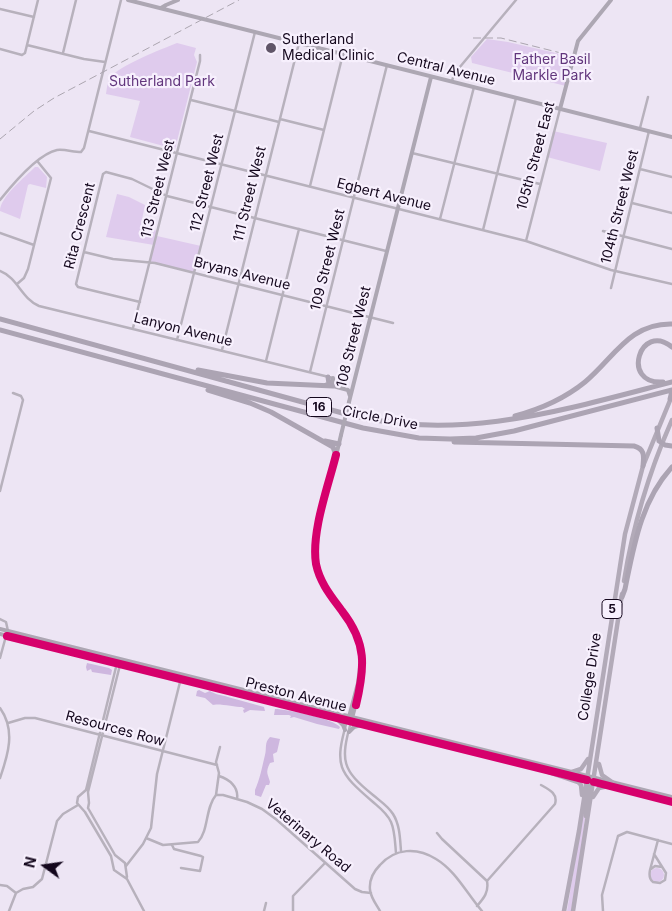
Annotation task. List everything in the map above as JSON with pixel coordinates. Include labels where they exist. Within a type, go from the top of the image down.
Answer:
[{"type":"highway","name":"Circle Drive","points":[[0,318],[368,420],[397,424],[463,426],[524,418],[670,382]]},
{"type":"highway","points":[[463,426],[517,416],[552,403],[583,383],[636,333],[655,325],[671,324]]},
{"type":"highway","name":"Circle Drive","points":[[0,330],[363,428],[419,438],[468,438],[514,431],[663,392],[672,394]]},
{"type":"highway","points":[[670,382],[656,382],[646,378],[639,369],[638,360],[641,350],[651,342],[662,341],[672,347]]},
{"type":"highway","points":[[178,368],[267,383],[334,386]]},
{"type":"highway","points":[[168,375],[271,412],[333,447],[336,455]]},
{"type":"highway","points":[[326,386],[329,384],[330,377]]},
{"type":"highway","points":[[657,428],[658,440],[662,444],[672,446]]},
{"type":"highway","points":[[419,438],[466,442],[634,446],[640,448],[643,452],[643,466]]},
{"type":"highway","points":[[317,439],[339,444]]},
{"type":"highway","points":[[622,597],[641,517],[651,495],[672,467]]},
{"type":"main road","name":"Central Avenue","points":[[128,0],[672,137]]},
{"type":"main road","points":[[161,8],[177,0]]},
{"type":"main road","points":[[169,10],[177,0]]},
{"type":"main road","name":"105th Street East","points":[[560,109],[578,41],[611,0]]},
{"type":"main road","name":"108 Street West","points":[[350,719],[363,674],[363,658],[354,628],[323,584],[316,562],[315,545],[431,77]]},
{"type":"main road","points":[[330,377],[334,386],[350,392],[350,401]]},
{"type":"main road","points":[[343,388],[349,387],[355,382]]},
{"type":"main road","name":"College Drive","points":[[574,911],[591,800],[590,753],[622,548],[643,466],[672,394]]},
{"type":"main road","name":"College Drive","points":[[564,911],[583,802],[598,755],[631,544],[640,506],[672,420]]},
{"type":"main road","name":"Preston Avenue","points":[[0,629],[7,633],[119,663],[181,676],[337,716],[572,772],[591,779]]},
{"type":"main road","name":"Preston Avenue","points":[[0,634],[7,633],[149,666],[181,676]]},
{"type":"main road","points":[[119,663],[149,666]]},
{"type":"main road","points":[[354,705],[356,712],[363,722],[347,731],[337,716],[354,705]]},
{"type":"main road","name":"Preston Avenue","points":[[363,722],[534,767],[591,779]]},
{"type":"main road","points":[[579,881],[591,779],[594,732]]},
{"type":"main road","points":[[572,772],[582,769],[590,753]]},
{"type":"main road","points":[[598,755],[602,775],[612,782]]},
{"type":"main road","points":[[534,767],[579,783],[582,789],[583,802]]},
{"type":"main road","points":[[591,779],[612,782],[672,797]]},
{"type":"main road","points":[[591,779],[608,786],[672,802]]},
{"type":"main road","points":[[591,800],[599,788],[608,786]]},
{"type":"street","points":[[0,50],[22,55],[25,53],[38,0]]},
{"type":"street","points":[[63,53],[76,0]]},
{"type":"street","points":[[0,200],[16,181],[37,162],[52,152],[62,150],[81,152],[84,148],[121,0]]},
{"type":"street","points":[[452,82],[454,74],[516,0]]},
{"type":"street","points":[[0,9],[34,17]]},
{"type":"street","name":"112 Street West","points":[[178,340],[255,32]]},
{"type":"street","name":"111 Street West","points":[[222,350],[299,43]]},
{"type":"street","points":[[27,45],[105,62]]},
{"type":"street","name":"113 Street West","points":[[133,328],[191,100],[200,54]]},
{"type":"street","points":[[310,186],[343,54]]},
{"type":"street","name":"109 Street West","points":[[310,372],[387,66]]},
{"type":"street","points":[[440,219],[474,87]]},
{"type":"street","points":[[640,128],[648,97]]},
{"type":"street","points":[[483,230],[516,98]]},
{"type":"street","points":[[191,100],[324,130]]},
{"type":"street","name":"105th Street East","points":[[526,240],[560,109]]},
{"type":"street","name":"Egbert Avenue","points":[[89,131],[526,240],[615,270],[672,284]]},
{"type":"street","name":"104th Street West","points":[[611,288],[650,131]]},
{"type":"street","points":[[412,153],[540,184]]},
{"type":"street","points":[[0,271],[11,277],[17,284],[27,272],[51,178],[37,162]]},
{"type":"street","points":[[640,169],[672,177]]},
{"type":"street","name":"Rita Crescent","points":[[140,302],[78,287],[76,284],[103,174],[106,172],[132,179],[167,196]]},
{"type":"street","points":[[167,196],[387,251]]},
{"type":"street","points":[[632,203],[672,213]]},
{"type":"street","points":[[266,361],[299,229]]},
{"type":"street","points":[[603,231],[672,249]]},
{"type":"street","points":[[0,233],[34,244]]},
{"type":"street","name":"Bryans Avenue","points":[[84,252],[112,259],[150,263],[195,273],[393,323]]},
{"type":"street","name":"Lanyon Avenue","points":[[17,284],[29,300],[42,307],[330,377]]},
{"type":"street","points":[[0,491],[23,400],[21,396],[13,393]]},
{"type":"street","points":[[0,619],[6,622],[7,633],[0,658]]},
{"type":"street","points":[[119,663],[86,790],[77,799],[78,805],[111,856],[114,870],[127,879],[140,900],[144,911]]},
{"type":"street","points":[[118,872],[122,872],[126,868],[146,838],[153,820],[155,787],[181,676]]},
{"type":"street","points":[[0,708],[8,723],[10,742],[0,778]]},
{"type":"street","name":"Resources Row","points":[[8,723],[23,718],[32,718],[217,765]]},
{"type":"street","points":[[350,719],[340,750],[343,771],[352,784],[385,812],[389,818],[393,829],[396,853]]},
{"type":"street","points":[[347,731],[345,753],[348,771],[356,782],[392,813],[398,826],[401,851]]},
{"type":"street","points":[[101,734],[88,792],[88,810],[115,855],[126,868],[127,879]]},
{"type":"street","points":[[146,838],[157,844],[193,843],[200,841],[211,802],[216,795],[220,747]]},
{"type":"street","points":[[0,764],[4,765]]},
{"type":"street","points":[[218,776],[227,778],[236,789],[237,799]]},
{"type":"street","points":[[477,906],[486,894],[488,881],[556,804],[554,794],[542,785]]},
{"type":"street","name":"Veterinary Road","points":[[216,795],[237,799],[262,809],[359,891],[371,893]]},
{"type":"street","points":[[82,796],[86,796],[89,799]]},
{"type":"street","points":[[9,911],[16,893],[32,887],[42,879],[56,821],[61,815],[78,805]]},
{"type":"street","points":[[81,808],[89,805]]},
{"type":"street","points":[[437,832],[442,839],[488,881]]},
{"type":"street","points":[[603,911],[602,894],[618,836],[627,832],[672,844]]},
{"type":"street","points":[[654,854],[666,873],[665,879],[659,884],[651,881],[649,876],[654,854],[658,840]]},
{"type":"street","points":[[172,844],[174,850],[203,858],[200,871],[181,868]]},
{"type":"street","points":[[380,911],[371,893],[370,885],[374,873],[384,860],[401,851],[432,856],[442,862],[482,911]]},
{"type":"street","points":[[114,864],[116,861],[133,857]]},
{"type":"street","points":[[293,911],[293,897],[299,888],[326,863]]},
{"type":"street","points":[[650,870],[657,866],[663,868]]},
{"type":"street","points":[[0,885],[7,886],[16,893]]},
{"type":"street","points":[[264,911],[266,903]]},
{"type":"green space","name":"Father Basil Markle Park","points":[[487,39],[573,57],[566,86],[472,63],[471,57]]},
{"type":"green space","name":"Sutherland Park","points":[[177,43],[196,48],[194,55],[197,62],[175,149],[130,137],[140,101],[106,94],[109,80],[115,73],[141,58]]},
{"type":"green space","points":[[553,131],[607,143],[600,171],[547,157]]},
{"type":"green space","points":[[35,167],[38,167],[47,177],[46,188],[28,185],[20,219],[0,211],[8,194]]},
{"type":"green space","points":[[117,194],[129,197],[145,205],[141,224],[143,227],[158,231],[157,236],[201,246],[195,273],[150,263],[154,245],[106,237]]},
{"type":"green space","points":[[589,787],[571,911],[567,911],[586,793]]},
{"type":"green space","points":[[654,868],[660,868],[664,875],[660,882],[654,882],[650,878],[650,872]]},
{"type":"shaded area","points":[[87,663],[109,668],[112,670],[111,675],[92,672],[91,669],[87,671]]},
{"type":"shaded area","points":[[199,690],[205,693],[210,691],[264,707],[265,711],[250,710],[244,713],[243,710],[245,709],[242,707],[213,705],[205,698],[196,696]]},
{"type":"shaded area","points":[[275,709],[320,718],[340,727],[339,729],[294,717],[290,718],[291,716],[289,715],[274,715]]},
{"type":"shaded area","points":[[270,737],[280,739],[277,752],[273,754],[274,762],[270,763],[267,773],[270,782],[269,785],[266,785],[261,797],[255,795],[255,790],[266,752],[266,743]]},
{"type":"railway","points":[[0,139],[34,111],[54,98],[239,0]]},
{"type":"railway","points":[[473,38],[501,38],[569,55]]},
{"type":"cycle path","points":[[336,455],[318,524],[315,551],[316,564],[323,583],[350,623],[360,645],[362,667],[356,705]]},
{"type":"cycle path","points":[[7,636],[587,780]]},
{"type":"cycle path","points":[[594,782],[672,802]]},
{"type":"place","name":"Sutherland Medical Clinic","points":[[271,48]]}]
